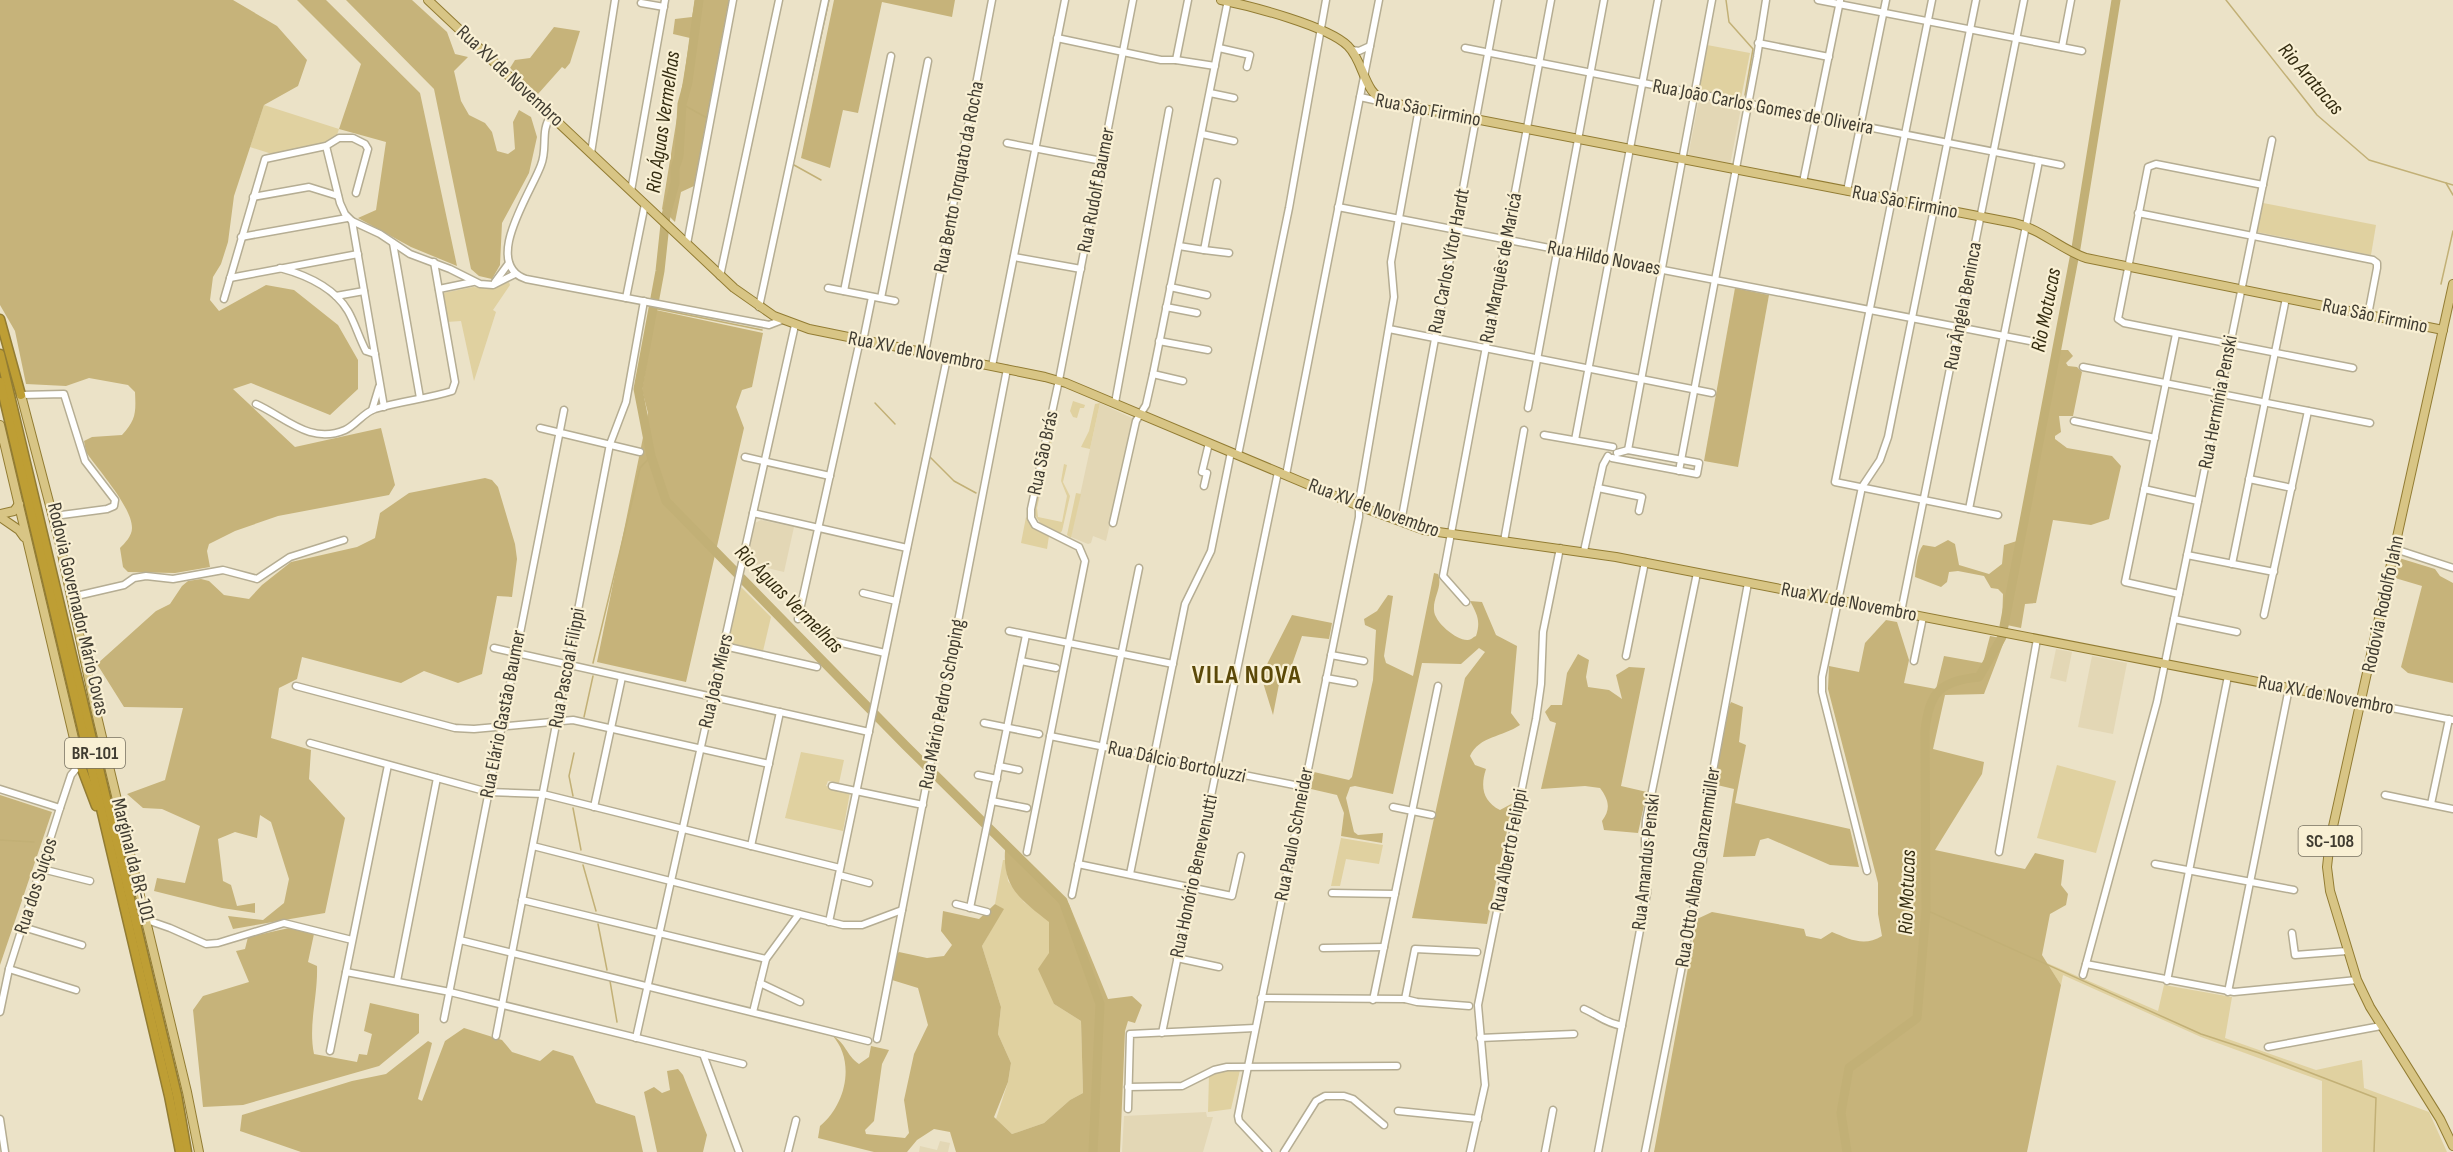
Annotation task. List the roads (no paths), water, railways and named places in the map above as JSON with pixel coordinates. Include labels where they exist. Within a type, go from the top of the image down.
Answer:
[{"type":"highway","points":[[0,319],[21,394]]},
{"type":"highway","name":"Rodovia Governador Mário Covas","points":[[0,354],[177,1095],[188,1152]]},
{"type":"highway","name":"Rodovia Governador Mário Covas","points":[[0,382],[170,1095],[180,1152]]},
{"type":"highway","points":[[80,764],[110,842]]},
{"type":"main road","name":"Rua XV de Novembro","points":[[428,0],[720,276],[759,307],[795,325],[861,341],[1059,380],[1359,506],[1424,530],[1451,536],[1584,551],[1645,562],[2361,702]]},
{"type":"main road","points":[[1226,0],[1266,10],[1321,30],[1342,41],[1352,50],[1374,93],[1387,102]]},
{"type":"main road","name":"Rua São Firmino","points":[[1387,102],[1981,216],[2026,226],[2080,256],[2443,330]]},
{"type":"main road","name":"Rodovia Rodolfo Jahn","points":[[2453,284],[2327,859],[2330,891],[2356,980],[2381,1026],[2440,1119],[2453,1146]]},
{"type":"main road","name":"Marginal da BR-101","points":[[21,394],[54,516],[95,708],[191,1106],[199,1152]]},
{"type":"main road","points":[[0,425],[80,764]]},
{"type":"main road","points":[[0,515],[9,514],[19,504]]},
{"type":"main road","points":[[0,515],[19,530],[27,540]]},
{"type":"main road","points":[[2440,1119],[2453,1130]]},
{"type":"street","points":[[591,153],[615,0]]},
{"type":"street","points":[[687,244],[733,0]]},
{"type":"street","points":[[720,276],[779,0]]},
{"type":"street","points":[[759,307],[825,0]]},
{"type":"street","name":"Rua Bento Torquato da Rocha","points":[[926,353],[992,0]]},
{"type":"street","points":[[992,366],[1065,0]]},
{"type":"street","name":"Rua Rudolf Baumer","points":[[1059,380],[1134,0]]},
{"type":"street","points":[[1176,60],[1188,0]]},
{"type":"street","points":[[1113,523],[1136,421],[1146,405],[1153,374],[1219,48],[1226,0]]},
{"type":"street","points":[[1130,874],[1185,604],[1211,551],[1235,454],[1290,208],[1326,0]]},
{"type":"street","points":[[1286,475],[1379,0]]},
{"type":"street","name":"Rua Carlos Vítor Hardt","points":[[1401,522],[1498,0]]},
{"type":"street","name":"Rua Marquês de Maricá","points":[[1466,602],[1443,576],[1551,0]]},
{"type":"street","points":[[1528,408],[1604,0]]},
{"type":"street","points":[[1575,441],[1658,0]]},
{"type":"street","points":[[1628,450],[1712,0]]},
{"type":"street","points":[[1679,471],[1766,0]]},
{"type":"street","points":[[1818,0],[1840,2],[1884,13],[2082,51]]},
{"type":"street","points":[[1847,190],[1886,0]]},
{"type":"street","points":[[1932,0],[1835,482],[1998,515]]},
{"type":"street","points":[[1867,871],[1821,687],[1862,487],[1886,445],[1976,0]]},
{"type":"street","name":"Rua Ângela Beninca","points":[[1901,612],[2024,0]]},
{"type":"street","points":[[2062,47],[2071,0]]},
{"type":"street","points":[[1803,182],[1840,2]]},
{"type":"street","points":[[631,191],[665,4],[641,3]]},
{"type":"street","points":[[1057,38],[1161,60],[1215,66]]},
{"type":"street","points":[[1758,43],[1828,57]]},
{"type":"street","points":[[1352,50],[1359,51],[1370,46]]},
{"type":"street","points":[[1219,48],[1250,55],[1247,68]]},
{"type":"street","name":"Rua João Carlos Gomes de Oliveira","points":[[1465,48],[2061,165]]},
{"type":"street","points":[[844,291],[891,56]]},
{"type":"street","points":[[880,298],[928,61]]},
{"type":"street","points":[[1210,93],[1234,98]]},
{"type":"street","name":"Rua São Firmino","points":[[1360,97],[1387,102]]},
{"type":"street","name":"Rua Paulo Schneider","points":[[1267,1152],[1238,1119],[1359,517],[1395,293],[1390,262],[1419,108]]},
{"type":"street","points":[[1115,403],[1169,110]]},
{"type":"street","points":[[551,116],[544,126],[541,166],[511,233],[508,248],[509,263],[515,274],[526,279],[769,325],[782,320]]},
{"type":"street","points":[[1202,134],[1234,141]]},
{"type":"street","points":[[224,299],[265,159],[326,146],[334,140],[347,137],[358,140],[366,146],[367,152],[356,193]]},
{"type":"street","name":"Rua Hermínia Penski","points":[[2083,975],[2157,702],[2272,140]]},
{"type":"street","points":[[1008,143],[1102,160]]},
{"type":"street","points":[[326,146],[338,196],[350,220],[358,254],[384,407]]},
{"type":"street","points":[[1969,509],[2039,161]]},
{"type":"street","points":[[2263,185],[2153,164],[2147,169],[2117,316],[2119,321],[2353,368]]},
{"type":"street","points":[[1204,250],[1217,182]]},
{"type":"street","points":[[253,197],[309,187],[338,196]]},
{"type":"street","points":[[626,298],[645,204]]},
{"type":"street","name":"Rua Hildo Novaes","points":[[1338,207],[2030,341]]},
{"type":"street","points":[[2138,213],[2375,261],[2377,268],[2368,315]]},
{"type":"street","points":[[242,237],[350,220],[410,254],[434,262],[473,282],[493,285],[515,274]]},
{"type":"street","points":[[393,243],[420,398]]},
{"type":"street","points":[[1179,246],[1229,253]]},
{"type":"street","points":[[230,278],[358,254]]},
{"type":"street","points":[[1014,257],[1081,269]]},
{"type":"street","points":[[256,404],[301,430],[324,434],[343,431],[372,410],[448,392],[454,388],[455,382],[434,262]]},
{"type":"street","points":[[493,285],[509,263]]},
{"type":"street","points":[[304,264],[306,276]]},
{"type":"street","points":[[280,268],[306,276],[336,296],[347,309],[366,351],[375,354]]},
{"type":"street","points":[[439,289],[473,282]]},
{"type":"street","points":[[1170,287],[1207,295]]},
{"type":"street","points":[[828,288],[894,301]]},
{"type":"street","points":[[336,296],[364,291]]},
{"type":"street","points":[[798,619],[873,297]]},
{"type":"street","points":[[2232,564],[2286,298]]},
{"type":"street","name":"Rua Pascoal Filippi","points":[[496,1035],[610,444],[626,402],[651,303]]},
{"type":"street","points":[[1166,306],[1197,313]]},
{"type":"street","name":"Rua João Miers","points":[[636,1038],[795,325]]},
{"type":"street","points":[[1389,329],[1712,393]]},
{"type":"street","points":[[2176,334],[2126,582],[2179,594]]},
{"type":"street","points":[[1159,341],[1208,350]]},
{"type":"street","points":[[830,922],[947,358]]},
{"type":"street","points":[[2083,367],[2370,423]]},
{"type":"street","name":"Rua Mário Pedro Schoping","points":[[877,1040],[1007,369]]},
{"type":"street","points":[[1153,374],[1184,381]]},
{"type":"street","name":"Rua São Brás","points":[[1059,380],[1031,518],[1035,525],[1076,545],[1084,555],[1084,567],[1069,643]]},
{"type":"street","points":[[372,410],[380,384]]},
{"type":"street","points":[[21,394],[64,394],[85,461],[115,500],[114,506],[107,509],[54,516]]},
{"type":"street","name":"Rua Elário Gastão Baumer","points":[[444,1020],[564,410]]},
{"type":"street","points":[[2265,615],[2308,411]]},
{"type":"street","points":[[2074,421],[2155,438]]},
{"type":"street","points":[[540,428],[640,452]]},
{"type":"street","points":[[1504,541],[1524,430]]},
{"type":"street","points":[[1544,435],[1615,450]]},
{"type":"street","points":[[1203,486],[1207,474],[1202,471],[1209,443]]},
{"type":"street","points":[[1607,450],[1628,450],[1699,463],[1697,474],[1610,457],[1607,450]]},
{"type":"street","points":[[745,457],[830,476]]},
{"type":"street","points":[[1584,551],[1603,465],[1610,457]]},
{"type":"street","name":"Rua Honório Benevenutti","points":[[1162,1033],[1278,472]]},
{"type":"street","points":[[2249,479],[2292,488]]},
{"type":"street","points":[[1598,488],[1642,497],[1639,511]]},
{"type":"street","points":[[2144,489],[2198,501]]},
{"type":"street","points":[[753,513],[907,548]]},
{"type":"street","points":[[72,597],[124,585],[134,578],[146,576],[173,579],[224,570],[257,579],[290,557],[345,540]]},
{"type":"street","name":"Rua Alberto Felippi","points":[[1470,1152],[1485,1085],[1478,1005],[1536,719],[1541,684],[1543,632],[1560,548]]},
{"type":"street","points":[[2395,549],[2453,568]]},
{"type":"street","points":[[2187,555],[2274,572]]},
{"type":"street","points":[[1626,656],[1645,562]]},
{"type":"street","points":[[1072,895],[1139,568]]},
{"type":"street","name":"Rua Amandus Penski","points":[[1598,1152],[1647,893],[1645,840],[1647,820],[1697,573]]},
{"type":"street","name":"Rua Otto Albano Ganzenmüller","points":[[1645,1152],[1703,860],[1708,798],[1748,582]]},
{"type":"street","points":[[863,593],[896,601]]},
{"type":"street","points":[[1914,661],[1923,616]]},
{"type":"street","points":[[2174,620],[2237,632]]},
{"type":"street","points":[[1009,631],[1173,664]]},
{"type":"street","points":[[970,908],[1026,635]]},
{"type":"street","points":[[1999,852],[2037,639]]},
{"type":"street","points":[[833,641],[885,653]]},
{"type":"street","points":[[1027,852],[1069,643]]},
{"type":"street","points":[[724,646],[817,667]]},
{"type":"street","points":[[494,648],[869,732]]},
{"type":"street","points":[[1331,655],[1364,661]]},
{"type":"street","points":[[1021,661],[1056,668]]},
{"type":"street","points":[[2167,981],[2228,676]]},
{"type":"street","points":[[594,807],[622,677]]},
{"type":"street","points":[[1326,678],[1354,683]]},
{"type":"street","points":[[296,686],[455,728],[474,729],[573,720],[769,764]]},
{"type":"street","points":[[1374,1000],[1438,686]]},
{"type":"street","points":[[2228,992],[2289,688]]},
{"type":"street","name":"Rua XV de Novembro","points":[[2361,702],[2451,720]]},
{"type":"street","points":[[751,846],[780,712]]},
{"type":"street","points":[[2431,804],[2451,720]]},
{"type":"street","points":[[984,723],[1039,734]]},
{"type":"street","name":"Rua Dálcio Bortoluzzi","points":[[1050,736],[1304,788]]},
{"type":"street","points":[[310,743],[488,792],[543,794],[751,846],[840,872],[869,883]]},
{"type":"street","name":"Rua dos Suíços","points":[[0,1012],[9,969],[60,808],[71,775],[80,764]]},
{"type":"street","points":[[330,1051],[388,765]]},
{"type":"street","points":[[999,766],[1019,770]]},
{"type":"street","points":[[978,775],[997,779]]},
{"type":"street","points":[[398,981],[437,778]]},
{"type":"street","points":[[832,786],[923,805]]},
{"type":"street","points":[[0,789],[60,808]]},
{"type":"street","points":[[2385,795],[2453,809]]},
{"type":"street","points":[[992,801],[1027,808]]},
{"type":"street","points":[[1393,807],[1432,815]]},
{"type":"street","points":[[532,846],[850,926],[862,925],[902,910]]},
{"type":"street","points":[[1078,864],[1232,896],[1240,856]]},
{"type":"street","points":[[2155,864],[2294,890]]},
{"type":"street","points":[[42,869],[90,882]]},
{"type":"street","points":[[1332,893],[1395,894]]},
{"type":"street","points":[[522,900],[766,959]]},
{"type":"street","points":[[956,904],[987,912]]},
{"type":"street","points":[[753,1012],[766,959],[799,914]]},
{"type":"street","points":[[147,920],[206,944],[218,943],[284,923],[352,940]]},
{"type":"street","points":[[23,927],[82,945]]},
{"type":"street","points":[[2292,933],[2295,955],[2347,951]]},
{"type":"street","points":[[460,940],[868,1041]]},
{"type":"street","points":[[1323,948],[1384,946]]},
{"type":"street","points":[[1404,999],[1415,949],[1477,952]]},
{"type":"street","points":[[1177,958],[1220,968]]},
{"type":"street","points":[[2086,964],[2228,992],[2356,980]]},
{"type":"street","points":[[9,969],[76,990]]},
{"type":"street","points":[[346,972],[450,992],[743,1064]]},
{"type":"street","points":[[760,983],[800,1002]]},
{"type":"street","points":[[1261,998],[1404,999],[1469,1006]]},
{"type":"street","points":[[1584,1009],[1595,1014],[1604,1023],[1622,1026]]},
{"type":"street","points":[[2268,1047],[2381,1026]]},
{"type":"street","points":[[1128,1109],[1130,1034],[1255,1028]]},
{"type":"street","points":[[1480,1038],[1574,1035]]},
{"type":"street","points":[[703,1054],[739,1152]]},
{"type":"street","points":[[1128,1087],[1182,1086],[1218,1068],[1397,1066]]},
{"type":"street","points":[[1284,1152],[1316,1101],[1322,1097],[1344,1096],[1353,1099],[1384,1125]]},
{"type":"street","points":[[1545,1152],[1553,1110]]},
{"type":"street","points":[[1398,1111],[1478,1119]]},
{"type":"street","points":[[0,1119],[5,1152]]},
{"type":"street","points":[[788,1152],[796,1120]]},
{"type":"waterway","name":"Rio Águas Vermelhas","points":[[699,0],[688,82],[682,104],[675,183],[666,215],[660,271],[638,389],[651,456],[666,501],[906,746],[1063,901],[1100,1004],[1093,1152]]},
{"type":"waterway","points":[[765,291],[829,0]]},
{"type":"waterway","points":[[1726,0],[1729,22],[1753,49],[1745,95]]},
{"type":"waterway","name":"Rio Motucas","points":[[2004,626],[2076,248],[2116,0]]},
{"type":"waterway","name":"Rio Aratacas","points":[[2226,0],[2317,115],[2369,160],[2453,185]]},
{"type":"waterway","points":[[682,104],[707,118]]},
{"type":"waterway","points":[[794,165],[821,180]]},
{"type":"waterway","points":[[2446,183],[2453,195]]},
{"type":"waterway","points":[[2441,284],[2453,231]]},
{"type":"waterway","points":[[653,308],[762,330]]},
{"type":"waterway","points":[[875,403],[895,424]]},
{"type":"waterway","points":[[593,663],[640,468],[651,456]]},
{"type":"waterway","points":[[930,457],[954,481],[976,493]]},
{"type":"waterway","name":"Rio Motucas","points":[[1847,1152],[1841,1113],[1849,1068],[1917,1018],[1926,910],[1925,731],[1930,707],[1939,691],[1946,686],[1979,677],[2002,637]]},
{"type":"waterway","points":[[584,717],[593,676]]},
{"type":"waterway","points":[[573,796],[569,776],[574,753]]},
{"type":"waterway","points":[[573,808],[581,850]]},
{"type":"waterway","points":[[0,840],[34,842]]},
{"type":"waterway","points":[[583,865],[596,911]]},
{"type":"waterway","points":[[1926,910],[2201,1034],[2259,1053],[2376,1098],[2374,1152]]},
{"type":"waterway","points":[[598,924],[607,970]]},
{"type":"waterway","points":[[610,981],[617,1022]]},
{"type":"district","name":"VILA NOVA","points":[[1247,675]]}]
